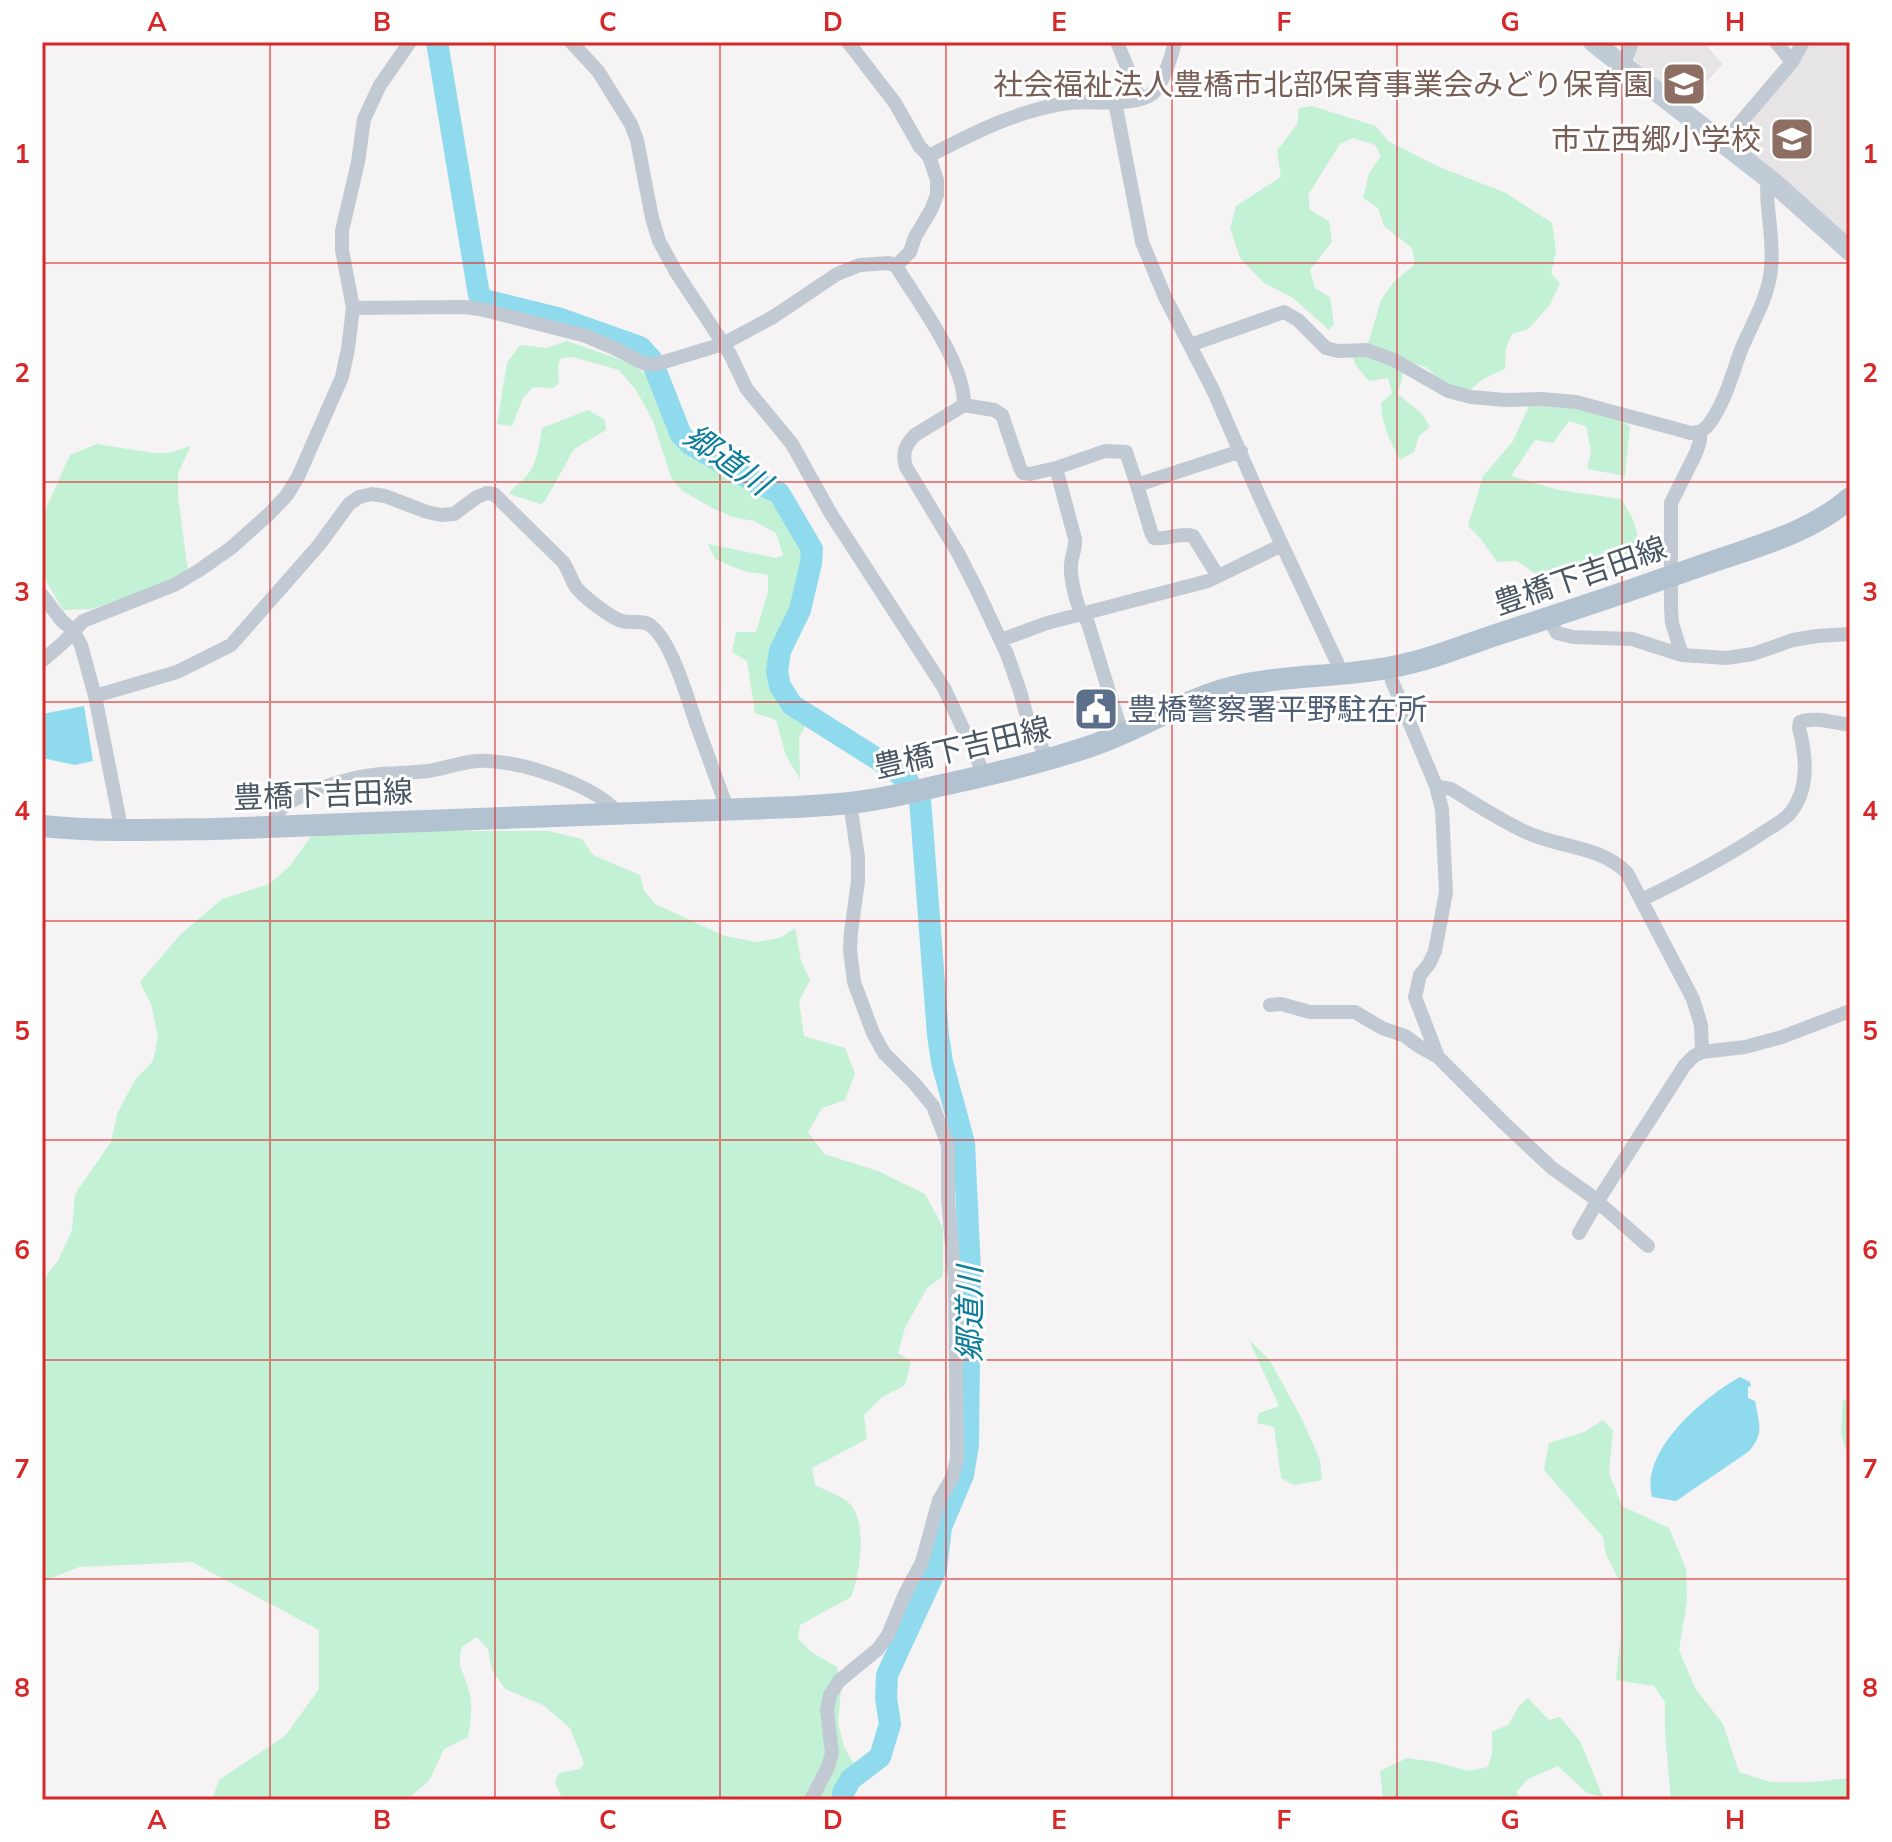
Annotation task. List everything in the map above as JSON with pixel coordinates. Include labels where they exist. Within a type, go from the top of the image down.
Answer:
[{"type":"main road","name":"豊橋下吉田線","points":[[42,826],[119,830],[274,826],[724,810],[885,798],[985,776],[1091,746],[1189,701],[1231,688],[1289,677],[1390,668],[1437,656],[1809,526],[1850,498]]},
{"type":"street","points":[[42,661],[83,621],[160,591],[198,571],[231,548],[287,495],[298,477],[342,377],[353,320],[343,263],[342,231],[358,162],[364,119],[380,85],[410,42]]},
{"type":"street","points":[[571,42],[598,71],[631,124],[652,218],[659,241],[676,272],[730,354],[746,388],[792,444],[831,514],[944,688],[985,776]]},
{"type":"street","points":[[848,42],[895,103],[920,147],[929,156],[937,180],[937,195],[931,210],[910,252],[896,266]]},
{"type":"street","points":[[1117,42],[1140,99]]},
{"type":"street","points":[[929,156],[1020,114],[1076,102],[1140,99],[1152,93],[1160,81],[1175,42]]},
{"type":"street","points":[[1593,42],[1773,182],[1850,251]]},
{"type":"street","points":[[1622,63],[1632,42]]},
{"type":"street","points":[[1776,42],[1792,62]]},
{"type":"street","points":[[1723,143],[1792,62],[1803,42]]},
{"type":"street","points":[[1115,102],[1142,242],[1149,262],[1213,390],[1337,662],[1338,673]]},
{"type":"street","points":[[1190,345],[1284,312],[1298,320],[1326,348],[1338,351],[1367,350],[1394,360],[1448,391],[1505,400],[1576,402],[1691,433],[1700,432],[1708,426],[1723,399],[1764,298],[1771,272],[1772,247],[1767,188],[1773,182]]},
{"type":"street","points":[[353,308],[480,309],[586,336],[637,361],[654,364],[723,344],[773,317],[837,274],[860,265],[889,263],[896,266],[958,371],[964,391],[964,405]]},
{"type":"street","points":[[1048,759],[1029,724],[1001,640],[958,553],[906,467],[904,458],[908,441],[964,405],[994,410],[1002,415],[1023,473],[1056,468],[1105,451],[1126,452],[1154,538],[1193,536],[1218,576]]},
{"type":"street","points":[[1682,655],[1672,623],[1671,503],[1696,453],[1700,432]]},
{"type":"street","points":[[1137,485],[1241,451]]},
{"type":"street","points":[[1056,468],[1075,539],[1071,569],[1081,615],[1087,620],[1122,734]]},
{"type":"street","points":[[95,696],[177,672],[231,645],[319,545],[349,504],[359,497],[372,494],[385,496],[441,515],[454,514],[477,497],[494,494],[563,562],[580,592],[617,620],[650,625],[658,634],[676,664],[724,800],[724,810]]},
{"type":"street","points":[[1001,640],[1047,623],[1177,590],[1218,576],[1282,545]]},
{"type":"street","points":[[42,595],[73,630],[81,645],[95,696],[119,830]]},
{"type":"street","points":[[1548,618],[1557,633],[1573,637],[1632,639],[1682,655],[1726,658],[1743,657],[1793,640],[1850,634]]},
{"type":"street","points":[[1390,668],[1392,681],[1436,786],[1442,809],[1446,892],[1435,951],[1420,975],[1415,997],[1438,1057]]},
{"type":"street","points":[[1641,900],[1728,855],[1789,814],[1804,780],[1800,722],[1817,720],[1850,725]]},
{"type":"street","points":[[274,826],[277,814],[290,803],[306,794],[356,777],[426,771],[483,760],[551,775],[583,788],[618,813]]},
{"type":"street","points":[[1436,786],[1451,789],[1529,834],[1616,862],[1627,873],[1693,999],[1701,1025],[1702,1052]]},
{"type":"street","points":[[811,1800],[832,1753],[827,1710],[830,1695],[839,1681],[878,1649],[888,1635],[922,1562],[939,1500],[952,1478],[957,1459],[955,1282],[948,1199],[948,1145],[933,1106],[884,1053],[854,982],[850,950],[858,869],[850,803]]},
{"type":"street","points":[[1270,1005],[1281,1004],[1310,1012],[1355,1012],[1382,1028],[1405,1036],[1438,1057],[1552,1168],[1590,1195],[1648,1246]]},
{"type":"street","points":[[1579,1233],[1685,1065],[1694,1056],[1782,1037],[1850,1011]]},
{"type":"shaded area","name":"社会福祉法人豊橋市北部保育事業会みどり保育園","points":[[1638,42],[1703,42],[1723,64],[1687,103],[1636,63],[1634,55]]},
{"type":"shaded area","name":"市立西郷小学校","points":[[1809,42],[1850,42],[1850,238],[1734,143],[1735,135]]},
{"type":"green space","points":[[1312,106],[1376,126],[1388,141],[1437,166],[1506,193],[1552,223],[1556,251],[1551,273],[1560,284],[1549,306],[1528,329],[1512,334],[1506,348],[1505,369],[1483,379],[1469,391],[1443,383],[1426,367],[1413,363],[1403,374],[1398,394],[1422,414],[1430,427],[1419,436],[1414,452],[1400,460],[1387,433],[1381,410],[1381,403],[1392,393],[1388,378],[1369,381],[1351,355],[1365,354],[1381,300],[1393,283],[1415,264],[1412,248],[1384,226],[1378,208],[1363,198],[1369,173],[1381,156],[1375,145],[1353,138],[1340,144],[1308,195],[1310,210],[1329,221],[1332,242],[1310,270],[1315,288],[1330,297],[1334,324],[1329,330],[1293,298],[1264,283],[1240,258],[1230,228],[1236,206],[1281,177],[1277,151],[1297,124],[1299,108]]},
{"type":"green space","points":[[567,341],[630,363],[651,378],[676,435],[689,454],[763,494],[799,535],[803,563],[795,610],[775,652],[771,674],[780,698],[806,723],[799,739],[800,779],[786,756],[776,720],[755,713],[747,661],[732,652],[736,632],[756,632],[768,592],[768,575],[743,571],[715,559],[708,544],[776,558],[783,555],[776,533],[754,521],[712,508],[683,491],[672,480],[653,421],[636,390],[619,370],[573,357],[561,358],[558,365],[559,382],[554,388],[533,387],[523,398],[512,426],[497,424],[507,363],[520,345],[546,348]]},
{"type":"green space","points":[[1529,406],[1593,412],[1630,426],[1625,476],[1587,469],[1591,451],[1586,426],[1569,421],[1553,443],[1535,440],[1511,476],[1559,490],[1621,499],[1632,517],[1638,538],[1637,552],[1632,561],[1590,571],[1566,564],[1536,574],[1517,561],[1497,562],[1468,526],[1483,476],[1513,441]]},
{"type":"green space","points":[[588,410],[605,420],[606,430],[574,449],[545,501],[541,504],[509,494],[531,469],[542,428]]},
{"type":"green space","points":[[97,444],[153,453],[168,453],[191,446],[178,473],[178,497],[188,571],[155,589],[91,609],[63,610],[42,574],[42,517],[70,455]]},
{"type":"green space","points":[[548,831],[582,839],[593,855],[640,875],[644,891],[655,904],[725,936],[756,942],[780,938],[795,928],[801,961],[810,980],[799,1001],[804,1036],[845,1048],[855,1074],[845,1100],[822,1108],[808,1132],[824,1154],[878,1171],[925,1194],[943,1227],[943,1276],[927,1288],[905,1328],[898,1353],[911,1361],[905,1385],[881,1398],[864,1415],[867,1439],[812,1468],[815,1485],[850,1504],[856,1513],[861,1536],[857,1576],[851,1597],[800,1625],[798,1639],[813,1653],[837,1667],[841,1690],[838,1723],[844,1747],[854,1764],[838,1800],[563,1800],[555,1783],[559,1773],[580,1769],[584,1763],[570,1728],[543,1705],[505,1689],[492,1670],[488,1649],[477,1637],[462,1647],[460,1655],[471,1702],[468,1737],[444,1749],[429,1781],[411,1796],[396,1800],[212,1800],[219,1780],[285,1736],[319,1689],[319,1630],[192,1562],[79,1567],[42,1582],[42,1281],[58,1261],[72,1230],[75,1194],[111,1142],[117,1114],[135,1080],[153,1061],[158,1037],[151,1004],[140,982],[180,935],[222,899],[269,884],[290,866],[314,832]]},
{"type":"green space","points":[[1249,1340],[1269,1359],[1301,1417],[1320,1460],[1322,1480],[1294,1485],[1281,1478],[1274,1427],[1257,1423],[1259,1413],[1279,1406]]},
{"type":"green space","points":[[1850,1398],[1850,1464],[1841,1434],[1843,1400]]},
{"type":"green space","points":[[1603,1420],[1613,1430],[1609,1473],[1622,1506],[1669,1528],[1686,1569],[1687,1601],[1679,1650],[1695,1688],[1723,1724],[1739,1772],[1770,1782],[1850,1778],[1850,1800],[1671,1800],[1665,1702],[1654,1686],[1616,1680],[1621,1633],[1620,1582],[1606,1554],[1603,1537],[1544,1470],[1549,1443],[1584,1432]]},
{"type":"green space","points":[[1528,1698],[1549,1720],[1560,1717],[1580,1741],[1603,1797],[1587,1793],[1558,1766],[1528,1779],[1516,1792],[1522,1800],[1382,1800],[1380,1771],[1407,1758],[1469,1771],[1488,1767],[1492,1754],[1492,1732],[1509,1724],[1518,1707]]},
{"type":"water","points":[[84,706],[93,761],[75,765],[42,758],[42,714]]},
{"type":"water","points":[[1740,1377],[1750,1382],[1748,1398],[1755,1401],[1758,1416],[1759,1434],[1753,1446],[1676,1501],[1652,1497],[1651,1479],[1665,1444],[1693,1411]]},
{"type":"waterway","name":"郷道川","points":[[437,42],[479,295],[484,300],[561,319],[640,347],[651,359],[681,435],[690,444],[779,493],[812,549],[800,610],[780,651],[777,671],[780,686],[792,705],[908,781]]},
{"type":"waterway","name":"郷道川","points":[[843,1800],[843,1793],[851,1779],[880,1757],[890,1724],[886,1698],[887,1675],[936,1569],[941,1527],[963,1475],[968,1445],[970,1271],[964,1143],[942,1062],[938,1035],[920,799]]},
{"type":"place","name":"社会福祉法人豊橋市北部保育事業会みどり保育園","points":[[1684,84]]},
{"type":"place","name":"市立西郷小学校","points":[[1792,139]]},
{"type":"place","name":"豊橋警察署平野駐在所","points":[[1096,709]]}]
